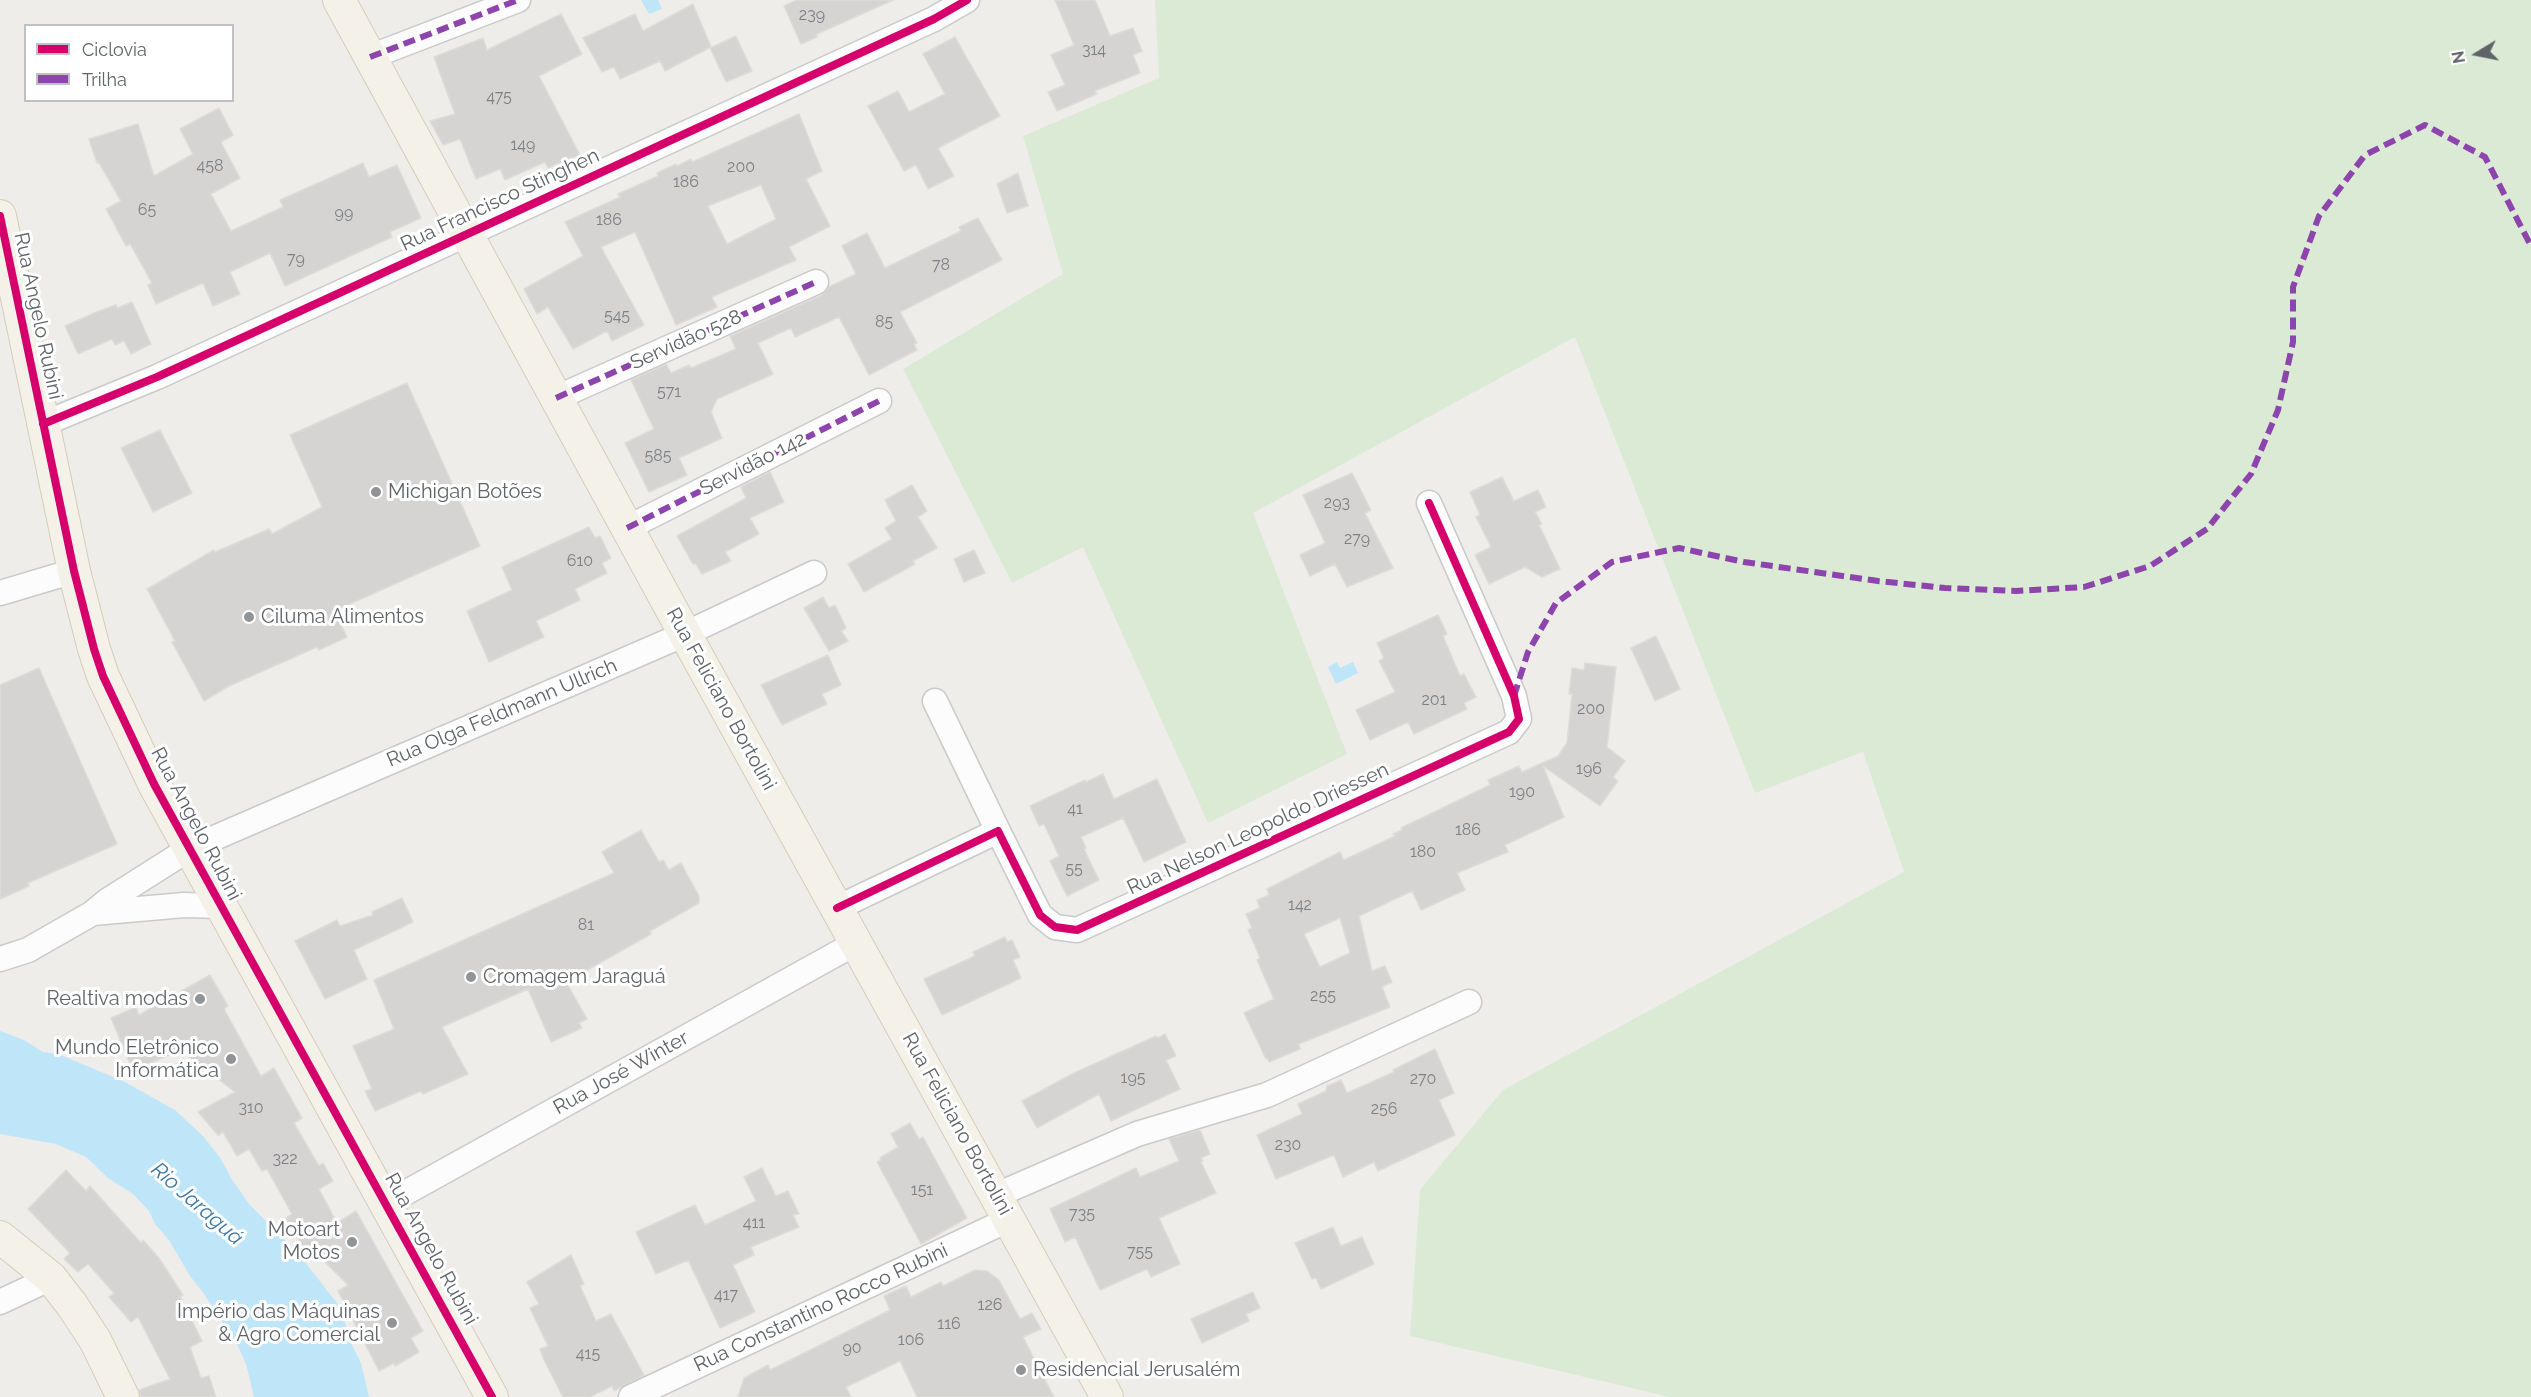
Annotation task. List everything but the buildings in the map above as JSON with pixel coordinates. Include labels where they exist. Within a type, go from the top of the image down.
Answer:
[{"type":"main road","name":"Rua Feliciano Bortolini","points":[[339,0],[685,634],[1004,1207],[1107,1397]]},
{"type":"main road","name":"Rua Angelo Rubini","points":[[0,216],[74,571],[94,649],[104,676],[154,784],[492,1397]]},
{"type":"main road","points":[[0,1237],[51,1278],[72,1305],[95,1340],[123,1397]]},
{"type":"street","points":[[370,57],[518,0]]},
{"type":"street","name":"Rua Francisco Stinghen","points":[[43,424],[157,377],[933,20],[967,0]]},
{"type":"street","name":"Servidão 528","points":[[556,398],[816,282]]},
{"type":"street","name":"Servidão 142","points":[[627,528],[879,401]]},
{"type":"street","name":"Rua Nelson Leopoldo Driessen","points":[[935,701],[1040,915],[1055,927],[1077,930],[1509,732],[1519,719],[1514,696],[1429,503]]},
{"type":"street","points":[[0,593],[74,571]]},
{"type":"street","name":"Rua Olga Feldmann Ullrich","points":[[0,959],[28,950],[91,914],[107,901],[189,849],[685,634],[814,573]]},
{"type":"street","points":[[837,908],[998,831]]},
{"type":"street","points":[[91,914],[184,905],[221,906]]},
{"type":"street","name":"Rua José Winter","points":[[387,1203],[856,943]]},
{"type":"street","name":"Rua Constantino Rocco Rubini","points":[[631,1397],[1004,1207],[1137,1134],[1267,1095],[1469,1002]]},
{"type":"street","points":[[0,1302],[51,1278]]},
{"type":"green space","points":[[1155,0],[2531,0],[2531,1397],[1670,1397],[1410,1336],[1420,1190],[1503,1090],[1904,872],[1863,752],[1755,793],[1575,337],[1253,513],[1347,754],[1208,823],[1083,547],[1012,583],[903,369],[1063,274],[1023,136],[1159,78]]},
{"type":"water","points":[[641,0],[658,0],[662,9],[649,14]]},
{"type":"water","points":[[1337,662],[1340,668],[1353,662],[1358,673],[1336,684],[1328,667]]},
{"type":"water","name":"Rio Jaraguá","points":[[0,1031],[24,1040],[43,1052],[58,1054],[123,1081],[175,1110],[203,1136],[221,1159],[249,1204],[298,1253],[340,1307],[351,1343],[361,1363],[369,1397],[254,1397],[246,1364],[237,1344],[190,1276],[169,1240],[155,1224],[149,1211],[133,1194],[108,1178],[86,1157],[56,1144],[0,1134]]},
{"type":"marked path","points":[[370,57],[518,0]]},
{"type":"marked path","points":[[1514,696],[1528,652],[1556,603],[1612,562],[1679,548],[1744,562],[1878,581],[1945,588],[2016,591],[2084,587],[2150,566],[2207,529],[2251,474],[2278,410],[2293,342],[2293,287],[2319,216],[2365,155],[2425,125],[2485,157],[2531,246]]},
{"type":"marked path","points":[[556,398],[816,282]]},
{"type":"marked path","points":[[627,528],[879,401]]},
{"type":"cycle path","points":[[43,424],[157,377],[934,19],[967,0]]},
{"type":"cycle path","points":[[0,216],[74,571],[103,676],[154,784],[492,1397]]},
{"type":"cycle path","points":[[837,908],[998,831],[1040,915],[1055,927],[1077,930],[1509,732],[1519,719],[1514,696],[1429,503]]},
{"type":"place","name":"Michigan Botões","points":[[376,492]]},
{"type":"place","name":"Ciluma Alimentos","points":[[249,617]]},
{"type":"place","name":"Cromagem Jaraguá","points":[[471,977]]},
{"type":"place","name":"Realtiva modas","points":[[200,999]]},
{"type":"place","name":"Mundo Eletrônico Informática","points":[[231,1059]]},
{"type":"place","name":"Motoart Motos","points":[[352,1242]]},
{"type":"place","name":"Império das Máquinas & Agro Comercial","points":[[392,1323]]},
{"type":"place","name":"Residencial Jerusalém","points":[[1021,1370]]}]
